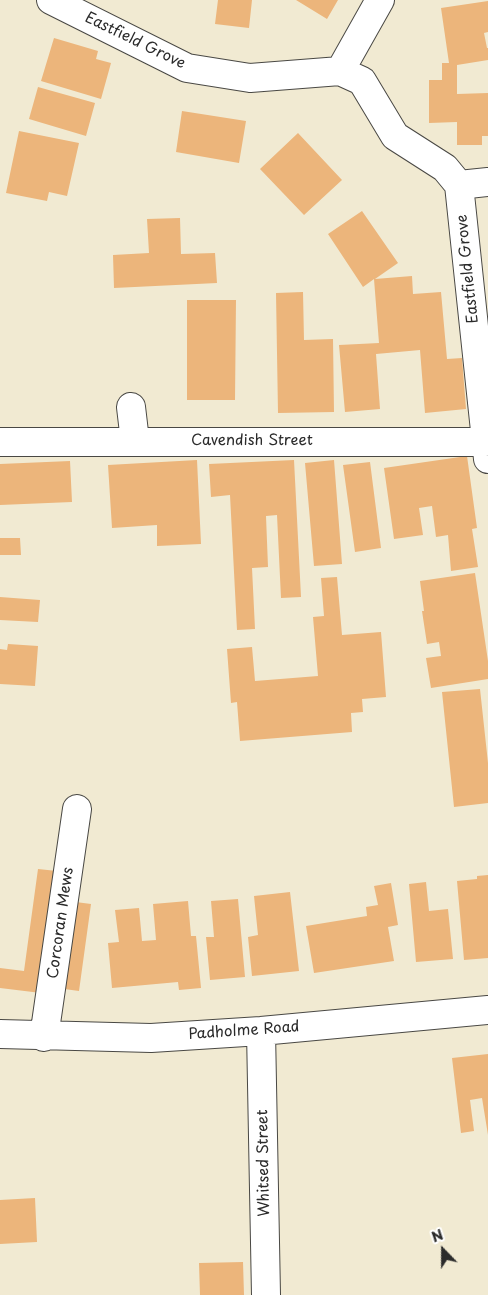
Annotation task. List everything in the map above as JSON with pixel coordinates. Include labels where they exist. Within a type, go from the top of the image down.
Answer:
[{"type":"street","name":"Eastfield Grove","points":[[51,0],[188,68],[250,78],[340,71],[362,81],[395,136],[445,168],[459,185],[487,451]]},
{"type":"street","points":[[340,71],[380,0]]},
{"type":"street","points":[[459,185],[488,182]]},
{"type":"street","points":[[130,407],[135,441]]},
{"type":"street","name":"Cavendish Street","points":[[0,442],[135,441],[487,451]]},
{"type":"street","name":"Corcoran Mews","points":[[44,1037],[77,809]]},
{"type":"street","name":"Padholme Road","points":[[0,1034],[44,1037],[151,1038],[261,1031],[488,1010]]},
{"type":"street","name":"Whitsed Street","points":[[261,1031],[266,1295]]},
{"type":"building","points":[[218,0],[252,0],[249,28],[215,24]]},
{"type":"building","points":[[296,0],[338,0],[327,19]]},
{"type":"building","points":[[488,1],[488,32],[484,33],[488,48],[488,60],[457,65],[457,94],[488,93],[488,136],[482,136],[482,145],[457,145],[457,122],[429,123],[429,80],[442,80],[442,63],[449,63],[441,8]]},
{"type":"building","points":[[54,38],[98,51],[96,59],[111,63],[101,99],[41,81]]},
{"type":"building","points":[[38,87],[95,103],[86,136],[29,119]]},
{"type":"building","points":[[182,111],[246,121],[239,163],[176,152]]},
{"type":"building","points":[[19,131],[79,143],[67,196],[49,192],[47,201],[6,193]]},
{"type":"building","points":[[298,133],[342,180],[304,215],[260,169]]},
{"type":"building","points":[[362,211],[398,263],[375,279],[412,276],[413,294],[441,292],[447,359],[462,358],[466,409],[425,413],[420,350],[376,354],[380,409],[345,412],[339,345],[379,343],[374,279],[363,287],[328,234]]},
{"type":"building","points":[[180,218],[181,254],[215,253],[217,283],[114,288],[113,255],[149,253],[147,219]]},
{"type":"building","points":[[303,292],[304,340],[333,339],[334,412],[278,413],[276,293]]},
{"type":"building","points":[[187,300],[236,300],[235,400],[187,400]]},
{"type":"building","points":[[467,456],[477,528],[472,529],[478,567],[451,571],[448,535],[436,537],[432,506],[419,508],[423,535],[394,539],[384,468]]},
{"type":"building","points":[[197,460],[201,544],[157,546],[157,525],[112,528],[108,465]]},
{"type":"building","points":[[294,460],[301,597],[281,598],[277,515],[266,516],[268,567],[252,568],[255,629],[237,630],[230,495],[211,497],[209,464]]},
{"type":"building","points":[[334,460],[342,564],[314,566],[305,463]]},
{"type":"building","points":[[70,461],[72,502],[0,505],[0,464]]},
{"type":"building","points":[[370,462],[381,548],[355,552],[343,465]]},
{"type":"building","points":[[0,538],[20,538],[21,555],[0,555]]},
{"type":"building","points":[[475,573],[488,661],[488,679],[431,688],[426,658],[441,656],[439,642],[427,644],[420,581]]},
{"type":"building","points":[[337,577],[342,635],[381,632],[386,697],[362,699],[363,712],[351,713],[352,732],[240,741],[237,702],[231,703],[227,649],[252,647],[255,681],[318,676],[313,617],[324,616],[321,578]]},
{"type":"building","points":[[0,597],[40,600],[38,622],[0,620]]},
{"type":"building","points":[[8,644],[38,646],[35,686],[0,684],[0,649],[7,650]]},
{"type":"building","points":[[480,689],[488,763],[488,803],[454,807],[442,692]]},
{"type":"building","points":[[38,869],[57,871],[41,993],[0,988],[0,968],[24,971]]},
{"type":"building","points":[[488,875],[488,958],[464,960],[457,881],[477,879],[477,876]]},
{"type":"building","points":[[426,882],[429,911],[448,909],[453,959],[416,962],[409,884]]},
{"type":"building","points":[[391,883],[398,925],[388,927],[394,961],[314,973],[306,926],[367,916],[366,907],[378,905],[374,886]]},
{"type":"building","points":[[290,892],[299,971],[252,976],[248,937],[258,935],[254,896]]},
{"type":"building","points":[[238,899],[245,977],[210,980],[206,937],[214,937],[211,901]]},
{"type":"building","points":[[68,901],[91,904],[79,991],[57,988]]},
{"type":"building","points":[[188,901],[191,936],[196,936],[201,988],[179,990],[178,982],[112,988],[108,943],[119,942],[115,910],[139,908],[142,941],[156,940],[153,904]]},
{"type":"building","points":[[488,1054],[488,1135],[482,1098],[470,1100],[474,1131],[461,1133],[452,1058]]},
{"type":"building","points":[[35,1198],[37,1242],[0,1244],[0,1200]]},
{"type":"building","points":[[243,1262],[244,1295],[200,1295],[199,1263]]}]
